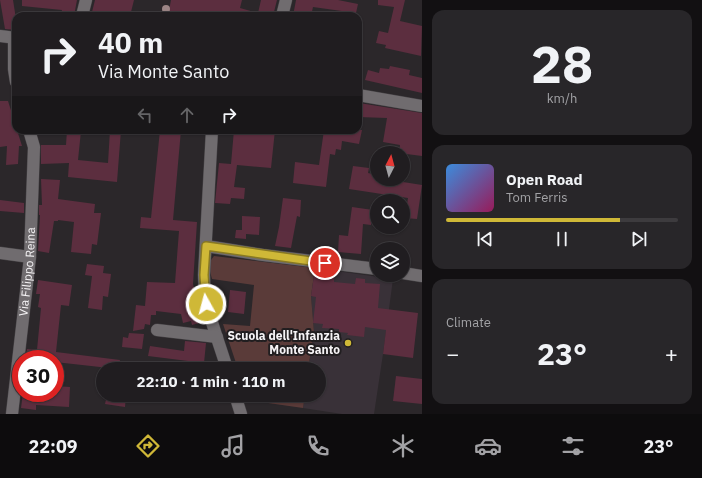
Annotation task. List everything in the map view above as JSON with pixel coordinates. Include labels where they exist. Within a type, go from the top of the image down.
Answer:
[{"type":"street","points":[[83,12],[86,0]]},
{"type":"street","points":[[283,12],[286,0]]},
{"type":"street","points":[[0,36],[12,38]]},
{"type":"street","points":[[362,96],[422,106]]},
{"type":"street","name":"Via Filippo Reina","points":[[12,414],[30,257],[34,147],[30,134]]},
{"type":"street","points":[[212,134],[204,290],[206,304],[225,362]]},
{"type":"street","points":[[206,246],[370,269]]},
{"type":"street","points":[[0,253],[30,257]]},
{"type":"street","points":[[410,274],[422,276]]},
{"type":"street","points":[[157,330],[217,337]]},
{"type":"street","points":[[237,402],[241,414]]},
{"type":"shaded area","points":[[214,256],[315,268],[311,296],[314,332],[309,362],[236,362],[223,324],[250,326],[254,285],[212,279],[208,264]]},
{"type":"shaded area","name":"Scuola dell'Infanzia Monte Santo","points":[[315,268],[370,276],[370,282],[393,282],[374,414],[342,414],[303,408],[304,402],[326,402],[326,362],[309,362],[314,332],[311,296]]},
{"type":"shaded area","points":[[261,402],[304,402],[303,408]]},
{"type":"building","points":[[0,0],[13,0],[15,12],[12,12],[12,30],[5,29]]},
{"type":"building","points":[[22,0],[77,0],[75,12],[61,12],[62,10],[22,6]]},
{"type":"building","points":[[95,0],[134,0],[131,12],[92,12]]},
{"type":"building","points":[[171,0],[242,0],[240,8],[254,12],[169,12]]},
{"type":"building","points":[[261,0],[277,0],[274,12],[258,12]]},
{"type":"building","points":[[296,0],[338,0],[358,4],[356,12],[313,7],[312,12],[294,12]]},
{"type":"building","points":[[378,0],[405,0],[400,21],[422,26],[421,56],[385,48],[386,45],[376,43],[379,31],[388,33],[394,7],[378,5]]},
{"type":"building","points":[[390,66],[410,70],[409,75],[422,78],[422,93],[365,80],[368,70],[379,73],[380,68],[389,69]]},
{"type":"building","points":[[0,101],[8,101],[12,114],[12,134],[18,134],[22,146],[19,146],[18,164],[6,165],[7,146],[0,147]]},
{"type":"building","points":[[362,103],[422,113],[422,156],[410,154],[410,146],[400,146],[383,142],[387,118],[362,117]]},
{"type":"building","points":[[67,134],[81,134],[78,160],[108,163],[110,134],[121,134],[117,182],[68,177],[69,163],[41,164],[41,145],[66,145]]},
{"type":"building","points":[[160,134],[181,134],[173,220],[197,222],[193,284],[203,322],[192,325],[191,321],[183,323],[181,314],[156,311],[156,315],[151,315],[150,325],[145,324],[144,329],[133,331],[136,305],[145,306],[147,282],[175,283],[179,231],[140,228],[141,217],[151,218]]},
{"type":"building","points":[[234,134],[275,134],[271,168],[237,165],[234,187],[245,188],[244,199],[231,198],[230,204],[215,203],[219,163],[231,164]]},
{"type":"building","points":[[323,134],[361,134],[359,144],[342,141],[341,150],[336,149],[335,155],[330,154],[326,187],[293,183],[295,162],[319,165]]},
{"type":"building","points":[[353,166],[369,168],[368,173],[370,173],[370,186],[410,186],[410,183],[422,185],[417,219],[410,218],[410,194],[382,194],[349,189]]},
{"type":"building","points":[[41,179],[60,180],[58,199],[95,204],[94,213],[101,213],[97,245],[92,244],[91,254],[71,252],[74,222],[58,220],[54,221],[49,253],[38,251],[40,215],[39,205],[42,205]]},
{"type":"building","points":[[283,198],[301,200],[300,217],[297,216],[291,248],[275,246]]},
{"type":"building","points":[[0,200],[24,203],[24,213],[0,211]]},
{"type":"building","points":[[352,207],[370,210],[370,225],[363,224],[361,254],[338,252],[339,235],[348,236]]},
{"type":"building","points":[[242,216],[260,217],[259,235],[246,234],[246,239],[235,238],[236,230],[242,230]]},
{"type":"building","points":[[87,264],[104,266],[103,273],[111,274],[108,297],[103,296],[102,310],[88,308],[92,276],[85,275]]},
{"type":"building","points":[[314,276],[334,278],[334,282],[355,284],[356,278],[365,279],[365,283],[380,284],[378,308],[418,313],[413,358],[383,354],[386,330],[365,327],[364,337],[347,335],[348,333],[339,332],[339,329],[322,328],[323,324],[313,323],[316,297],[311,296]]},
{"type":"building","points":[[38,280],[72,285],[69,306],[61,305],[56,350],[37,350],[41,308],[38,307],[40,294],[36,294]]},
{"type":"building","points":[[230,290],[246,292],[244,314],[228,312]]},
{"type":"building","points":[[129,333],[144,334],[142,349],[122,347],[123,337],[128,338]]},
{"type":"building","points":[[185,341],[206,343],[204,362],[148,356],[150,346],[184,351]]},
{"type":"building","points":[[64,353],[120,360],[120,362],[96,362],[96,367],[64,363]]},
{"type":"building","points":[[396,376],[422,379],[422,404],[393,401]]},
{"type":"building","points":[[64,387],[70,387],[69,407],[36,405],[36,410],[21,408],[22,402],[64,402]]},
{"type":"building","points":[[105,402],[125,402],[125,407],[105,404]]},
{"type":"place","name":"Scuola dell'Infanzia Monte Santo","points":[[348,343]]},
{"type":"route","points":[[206,304],[204,290],[206,246],[325,263]]}]
